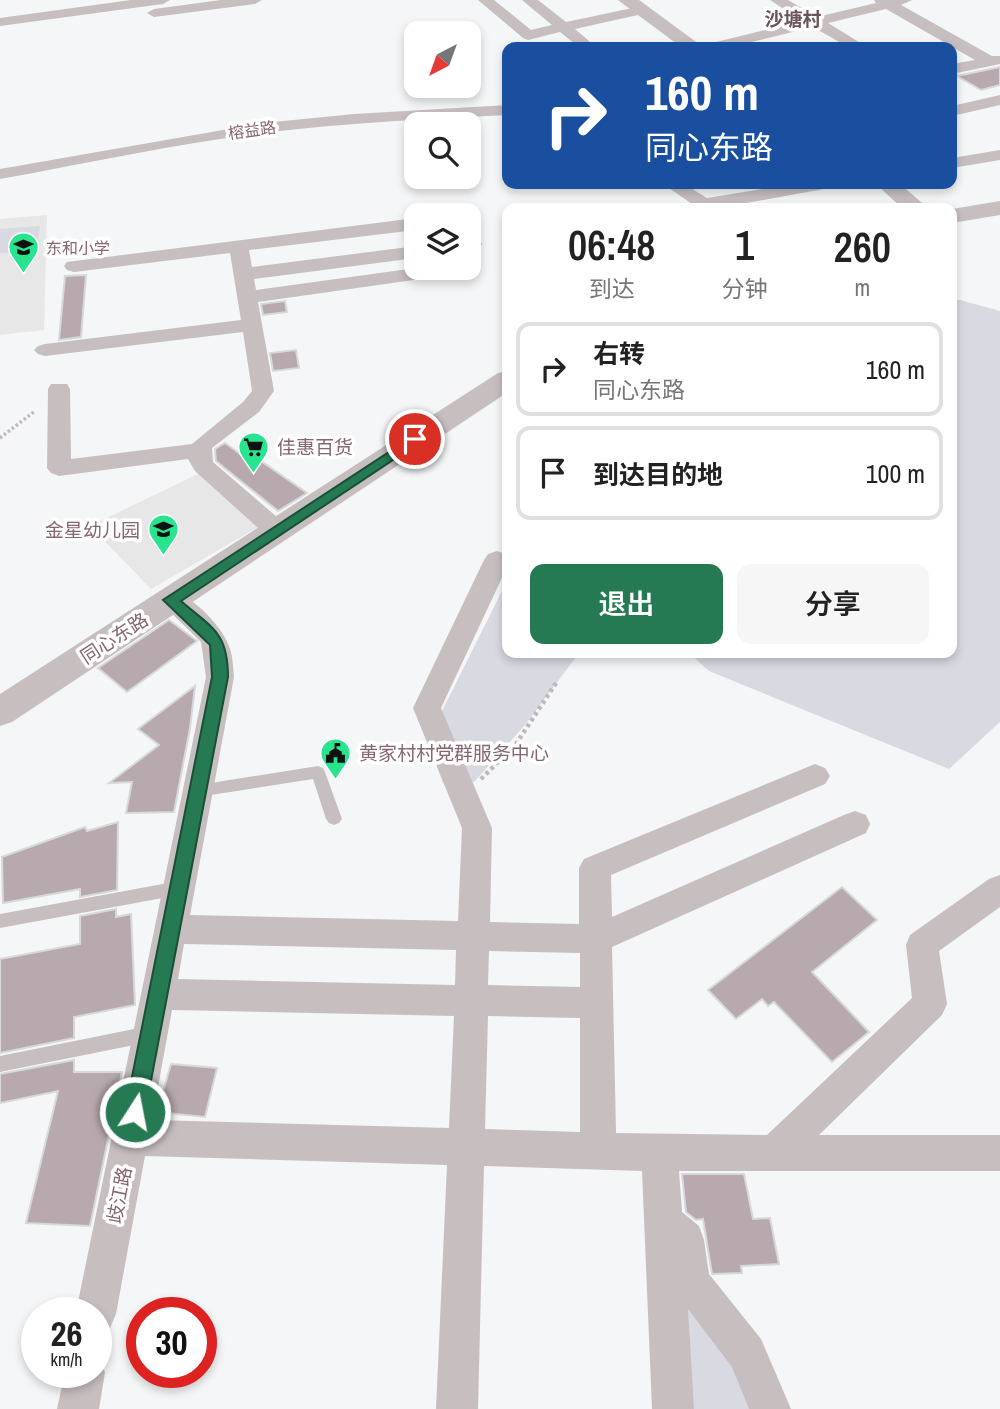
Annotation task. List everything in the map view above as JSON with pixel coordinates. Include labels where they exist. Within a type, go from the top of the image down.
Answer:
[{"type":"street","points":[[0,22],[163,0]]},
{"type":"street","points":[[154,13],[255,0]]},
{"type":"street","points":[[485,0],[528,35],[634,5],[686,42]]},
{"type":"street","points":[[530,0],[582,42]]},
{"type":"street","points":[[777,0],[851,42]]},
{"type":"street","points":[[734,42],[892,1],[990,61],[1000,75]]},
{"type":"street","points":[[957,68],[990,61]]},
{"type":"street","points":[[957,110],[1000,100]]},
{"type":"street","name":"榕益路","points":[[0,174],[174,141],[262,128],[348,118],[502,110]]},
{"type":"street","points":[[957,162],[1000,155]]},
{"type":"street","points":[[680,189],[702,203]]},
{"type":"street","points":[[723,203],[797,189]]},
{"type":"street","points":[[893,189],[910,203]]},
{"type":"street","points":[[957,215],[1000,208]]},
{"type":"street","points":[[74,266],[404,225]]},
{"type":"street","points":[[239,246],[263,391],[251,407],[209,438],[200,450],[199,458],[203,466],[276,530]]},
{"type":"street","points":[[244,274],[404,254]]},
{"type":"street","points":[[249,297],[404,275]]},
{"type":"street","points":[[45,350],[253,326]]},
{"type":"street","name":"同心东路","points":[[0,712],[502,383]]},
{"type":"street","points":[[59,391],[59,468],[200,450]]},
{"type":"street","points":[[457,1409],[477,828],[427,708],[497,561]]},
{"type":"street","name":"歧江路","points":[[99,1297],[220,677],[220,654],[211,635],[171,600]]},
{"type":"street","points":[[598,1151],[596,868],[815,776]]},
{"type":"street","points":[[172,929],[596,939],[855,824]]},
{"type":"street","points":[[775,1152],[930,1004],[922,945],[1000,889]]},
{"type":"street","points":[[159,994],[597,1003]]},
{"type":"street","points":[[130,1138],[660,1153],[1000,1153]]},
{"type":"street","points":[[660,1153],[673,1409]]},
{"type":"street","points":[[664,1222],[679,1232],[685,1240],[691,1282],[747,1353],[770,1409]]},
{"type":"street","points":[[78,1409],[82,1388]]},
{"type":"lane","points":[[198,791],[318,772],[334,819]]},
{"type":"lane","points":[[0,921],[179,888]]},
{"type":"lane","points":[[0,1064],[150,1034]]},
{"type":"path","points":[[0,438],[59,391]]},
{"type":"path","points":[[462,796],[516,744],[558,680]]},
{"type":"shaded area","name":"东和小学","points":[[47,215],[44,330],[0,335],[0,219]]},
{"type":"shaded area","points":[[40,226],[37,251],[0,253],[0,229]]},
{"type":"shaded area","points":[[957,300],[1000,311],[1000,722],[949,769],[709,671],[695,658],[957,658]]},
{"type":"shaded area","name":"金星幼儿园","points":[[200,473],[260,526],[151,589],[90,526]]},
{"type":"shaded area","points":[[502,591],[502,658],[575,658],[525,725],[474,782],[443,783],[428,739]]},
{"type":"shaded area","points":[[681,1294],[739,1360],[758,1409],[685,1409]]},
{"type":"building","points":[[1000,67],[1000,85],[981,90],[957,76]]},
{"type":"building","points":[[86,275],[81,337],[59,340],[65,276]]},
{"type":"building","points":[[285,301],[287,312],[263,315],[261,304]]},
{"type":"building","points":[[296,350],[299,368],[273,371],[270,353]]},
{"type":"building","points":[[225,443],[249,460],[255,457],[307,493],[278,511],[216,461],[215,449]]},
{"type":"building","points":[[169,620],[197,641],[127,692],[98,668]]},
{"type":"building","points":[[195,686],[174,812],[126,813],[132,782],[109,783],[159,745],[138,729]]},
{"type":"building","points":[[118,822],[117,890],[80,897],[80,889],[3,903],[2,857],[85,827],[87,831]]},
{"type":"building","points":[[842,887],[877,920],[812,972],[869,1032],[832,1062],[774,1002],[768,1006],[762,999],[736,1019],[708,990]]},
{"type":"building","points":[[116,909],[116,917],[131,914],[135,1005],[74,1017],[74,1038],[0,1053],[0,959],[80,944],[80,916]]},
{"type":"building","points":[[74,1060],[74,1072],[122,1072],[90,1226],[26,1223],[58,1091],[0,1103],[0,1074]]},
{"type":"building","points":[[171,1064],[217,1068],[205,1117],[157,1112]]},
{"type":"building","points":[[682,1174],[744,1174],[753,1219],[770,1218],[779,1264],[741,1266],[742,1273],[712,1274],[703,1219],[696,1220],[686,1212]]},
{"type":"place","name":"东和小学","points":[[23,275]]},
{"type":"place","name":"佳惠百货","points":[[254,474]]},
{"type":"place","name":"金星幼儿园","points":[[163,557]]},
{"type":"place","name":"黄家村村党群服务中心","points":[[336,780]]},
{"type":"district","name":"沙塘村","points":[[793,19]]},
{"type":"route","points":[[135,1112],[220,677],[217,643],[171,600],[415,439]]}]
